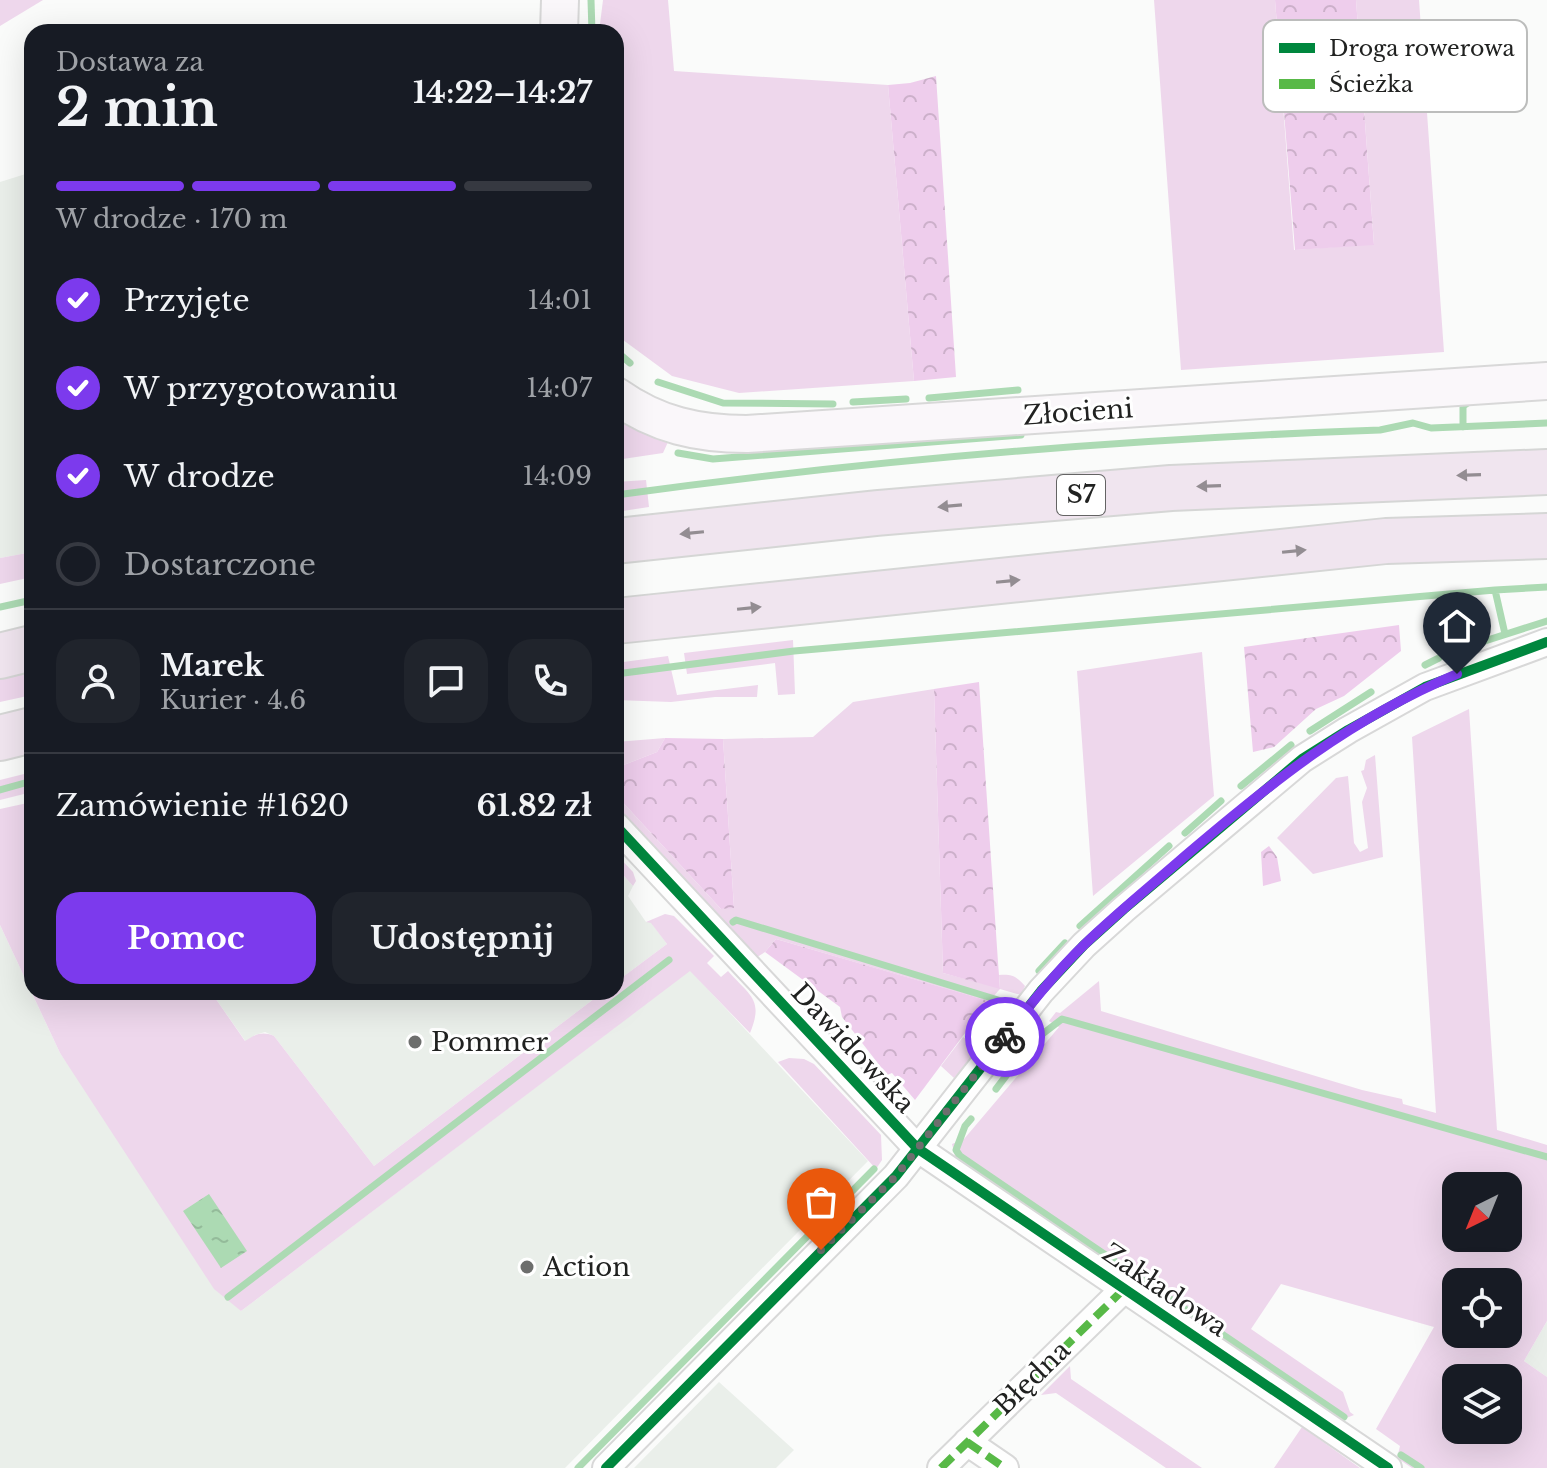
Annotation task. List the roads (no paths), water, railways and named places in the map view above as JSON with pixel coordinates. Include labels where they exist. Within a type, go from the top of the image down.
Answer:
[{"type":"highway","name":"S7","points":[[624,540],[877,513],[1171,488],[1547,472]]},
{"type":"highway","points":[[624,620],[1386,541],[1547,536]]},
{"type":"highway","points":[[0,656],[24,650]]},
{"type":"highway","points":[[0,738],[24,732]]},
{"type":"street","points":[[559,24],[560,0]]},
{"type":"street","name":"Złocieni","points":[[624,401],[654,419],[684,429],[712,434],[747,434],[1547,381]]},
{"type":"street","points":[[917,1148],[1041,991],[1084,945],[1302,759],[1397,700],[1457,674],[1547,642]]},
{"type":"street","name":"Dawidowska","points":[[606,1468],[896,1176],[917,1148],[624,835]]},
{"type":"street","name":"Zakładowa","points":[[917,1148],[1388,1468]]},
{"type":"street","name":"Błędna","points":[[941,1468],[1124,1289]]},
{"type":"street","points":[[967,1442],[1005,1468]]},
{"type":"water","points":[[209,1194],[247,1251],[221,1268],[183,1211]]},
{"type":"waterway","points":[[591,0],[592,24]]},
{"type":"waterway","points":[[624,358],[630,363]]},
{"type":"waterway","points":[[658,382],[723,403],[833,404]]},
{"type":"waterway","points":[[929,398],[1018,390]]},
{"type":"waterway","points":[[853,402],[906,399]]},
{"type":"waterway","points":[[1463,427],[1463,406],[1469,402]]},
{"type":"waterway","points":[[624,494],[902,461],[1093,445],[1380,430],[1413,423],[1431,428],[1547,423]]},
{"type":"waterway","points":[[678,453],[713,459],[1021,435]]},
{"type":"waterway","points":[[1495,590],[1547,587]]},
{"type":"waterway","points":[[624,673],[794,651],[1495,590],[1505,634]]},
{"type":"waterway","points":[[0,607],[24,602]]},
{"type":"waterway","points":[[1463,648],[1547,621]]},
{"type":"waterway","points":[[1425,665],[1439,658]]},
{"type":"waterway","points":[[1310,731],[1371,692]]},
{"type":"waterway","points":[[1241,786],[1291,745]]},
{"type":"waterway","points":[[0,790],[24,783]]},
{"type":"waterway","points":[[1185,833],[1221,801]]},
{"type":"waterway","points":[[1080,926],[1169,846]]},
{"type":"waterway","points":[[733,922],[736,920],[1008,1003]]},
{"type":"waterway","points":[[1039,971],[1065,943]]},
{"type":"waterway","points":[[624,994],[669,960]]},
{"type":"waterway","points":[[228,1297],[617,1000]]},
{"type":"waterway","points":[[996,1089],[1032,1042],[1062,1019],[1547,1157]]},
{"type":"waterway","points":[[971,1119],[956,1150],[960,1156],[1344,1417]]},
{"type":"waterway","points":[[578,1468],[874,1169]]},
{"type":"waterway","points":[[1401,1455],[1421,1468]]},
{"type":"place","name":"Pommer","points":[[415,1042]]},
{"type":"place","name":"Action","points":[[527,1267]]}]
